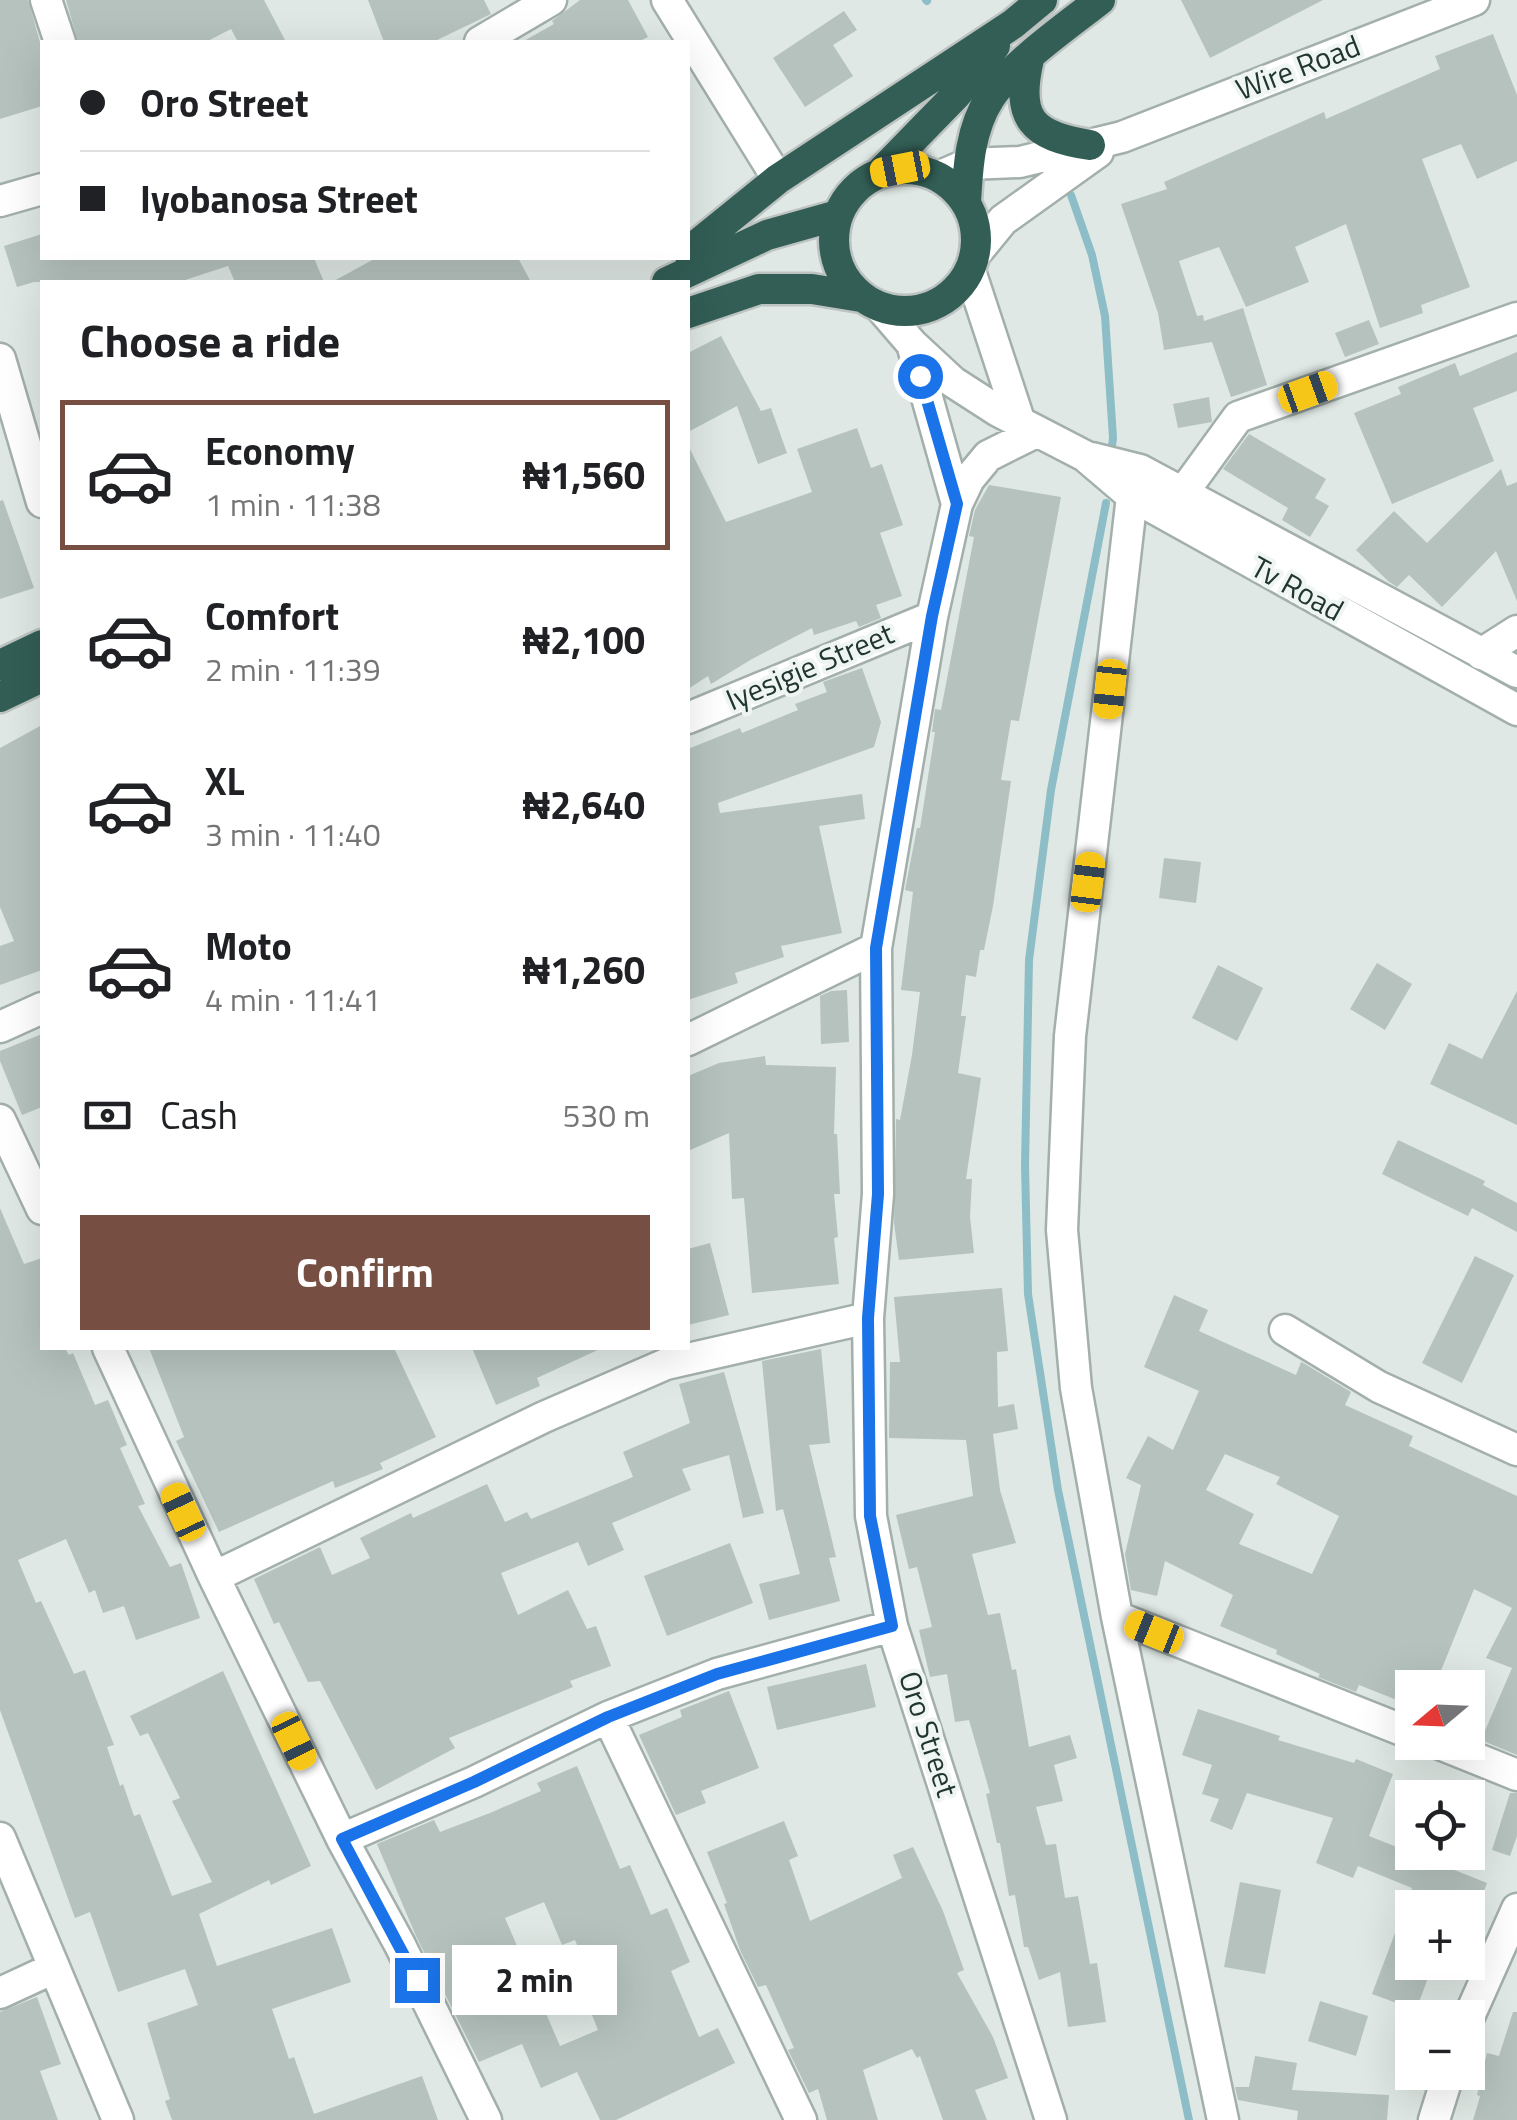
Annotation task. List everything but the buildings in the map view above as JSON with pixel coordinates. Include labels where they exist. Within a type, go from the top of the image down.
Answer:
[{"type":"highway","points":[[690,250],[778,179],[1013,24],[1042,0]]},
{"type":"highway","points":[[966,202],[974,135],[990,97],[1029,58],[1100,0]]},
{"type":"highway","points":[[880,173],[957,94],[1013,24]]},
{"type":"highway","points":[[1029,58],[1025,99],[1029,115],[1040,131],[1057,140],[1090,145]]},
{"type":"highway","points":[[690,312],[759,288],[812,289],[907,312],[932,307],[955,292],[973,262],[973,218],[955,189],[938,177],[920,170],[880,173],[862,182],[848,197],[838,216],[836,260],[846,280],[871,302]]},
{"type":"highway","points":[[671,280],[767,235],[838,216]]},
{"type":"highway","points":[[653,280],[678,260]]},
{"type":"highway","points":[[0,666],[40,646]]},
{"type":"highway","points":[[0,697],[40,679]]},
{"type":"street","points":[[46,0],[59,40]]},
{"type":"street","points":[[483,40],[551,0]]},
{"type":"street","points":[[667,0],[778,179]]},
{"type":"street","name":"Wire Road","points":[[938,177],[968,164],[1020,162],[1122,137],[1474,0]]},
{"type":"street","name":"Wire Road","points":[[973,262],[1002,220],[1122,137]]},
{"type":"street","points":[[0,201],[40,190]]},
{"type":"street","points":[[973,262],[1028,428]]},
{"type":"street","name":"Tv Road","points":[[871,302],[952,382],[1028,428],[1085,456],[1140,470],[1517,672]]},
{"type":"street","points":[[1182,494],[1238,417],[1517,318]]},
{"type":"street","name":"Oro Street","points":[[912,344],[957,504]]},
{"type":"street","points":[[0,359],[40,495]]},
{"type":"street","name":"Oro Street","points":[[1028,428],[988,456],[969,479],[957,504],[932,616],[876,948],[878,1194],[868,1318],[870,1516],[892,1626],[1050,2120]]},
{"type":"street","name":"Tv Road","points":[[1085,456],[1132,496],[1517,710]]},
{"type":"street","points":[[1132,496],[1070,1036],[1062,1230],[1076,1388],[1117,1617],[1223,2120]]},
{"type":"street","name":"Iyesigie Street","points":[[690,717],[932,616]]},
{"type":"street","points":[[1482,654],[1517,631]]},
{"type":"street","points":[[690,1039],[876,948]]},
{"type":"street","points":[[0,1027],[40,1009]]},
{"type":"street","points":[[0,1120],[40,1205]]},
{"type":"street","points":[[214,1577],[544,1417],[666,1364],[868,1318]]},
{"type":"street","points":[[1285,1330],[1379,1387],[1517,1450]]},
{"type":"street","points":[[109,1350],[342,1839],[400,1945],[486,2120]]},
{"type":"street","points":[[1117,1617],[1395,1727]]},
{"type":"street","points":[[342,1839],[474,1782],[608,1717],[717,1674],[892,1626]]},
{"type":"street","points":[[608,1717],[800,2120]]},
{"type":"street","points":[[1480,1760],[1517,1775]]},
{"type":"street","points":[[0,1838],[118,2120]]},
{"type":"street","points":[[1476,2000],[1517,1909]]},
{"type":"street","points":[[0,1993],[54,1968]]},
{"type":"street","points":[[1434,2120],[1443,2090]]},
{"type":"waterway","points":[[1071,195],[1092,255],[1105,316],[1111,454]]},
{"type":"waterway","points":[[1106,503],[1051,790],[1029,960],[1025,1166],[1028,1294],[1058,1490],[1189,2120]]},
{"type":"route","points":[[417,1980],[342,1839],[474,1782],[608,1717],[717,1674],[892,1626],[870,1516],[868,1318],[878,1194],[876,948],[932,616],[957,504],[920,376]]}]
